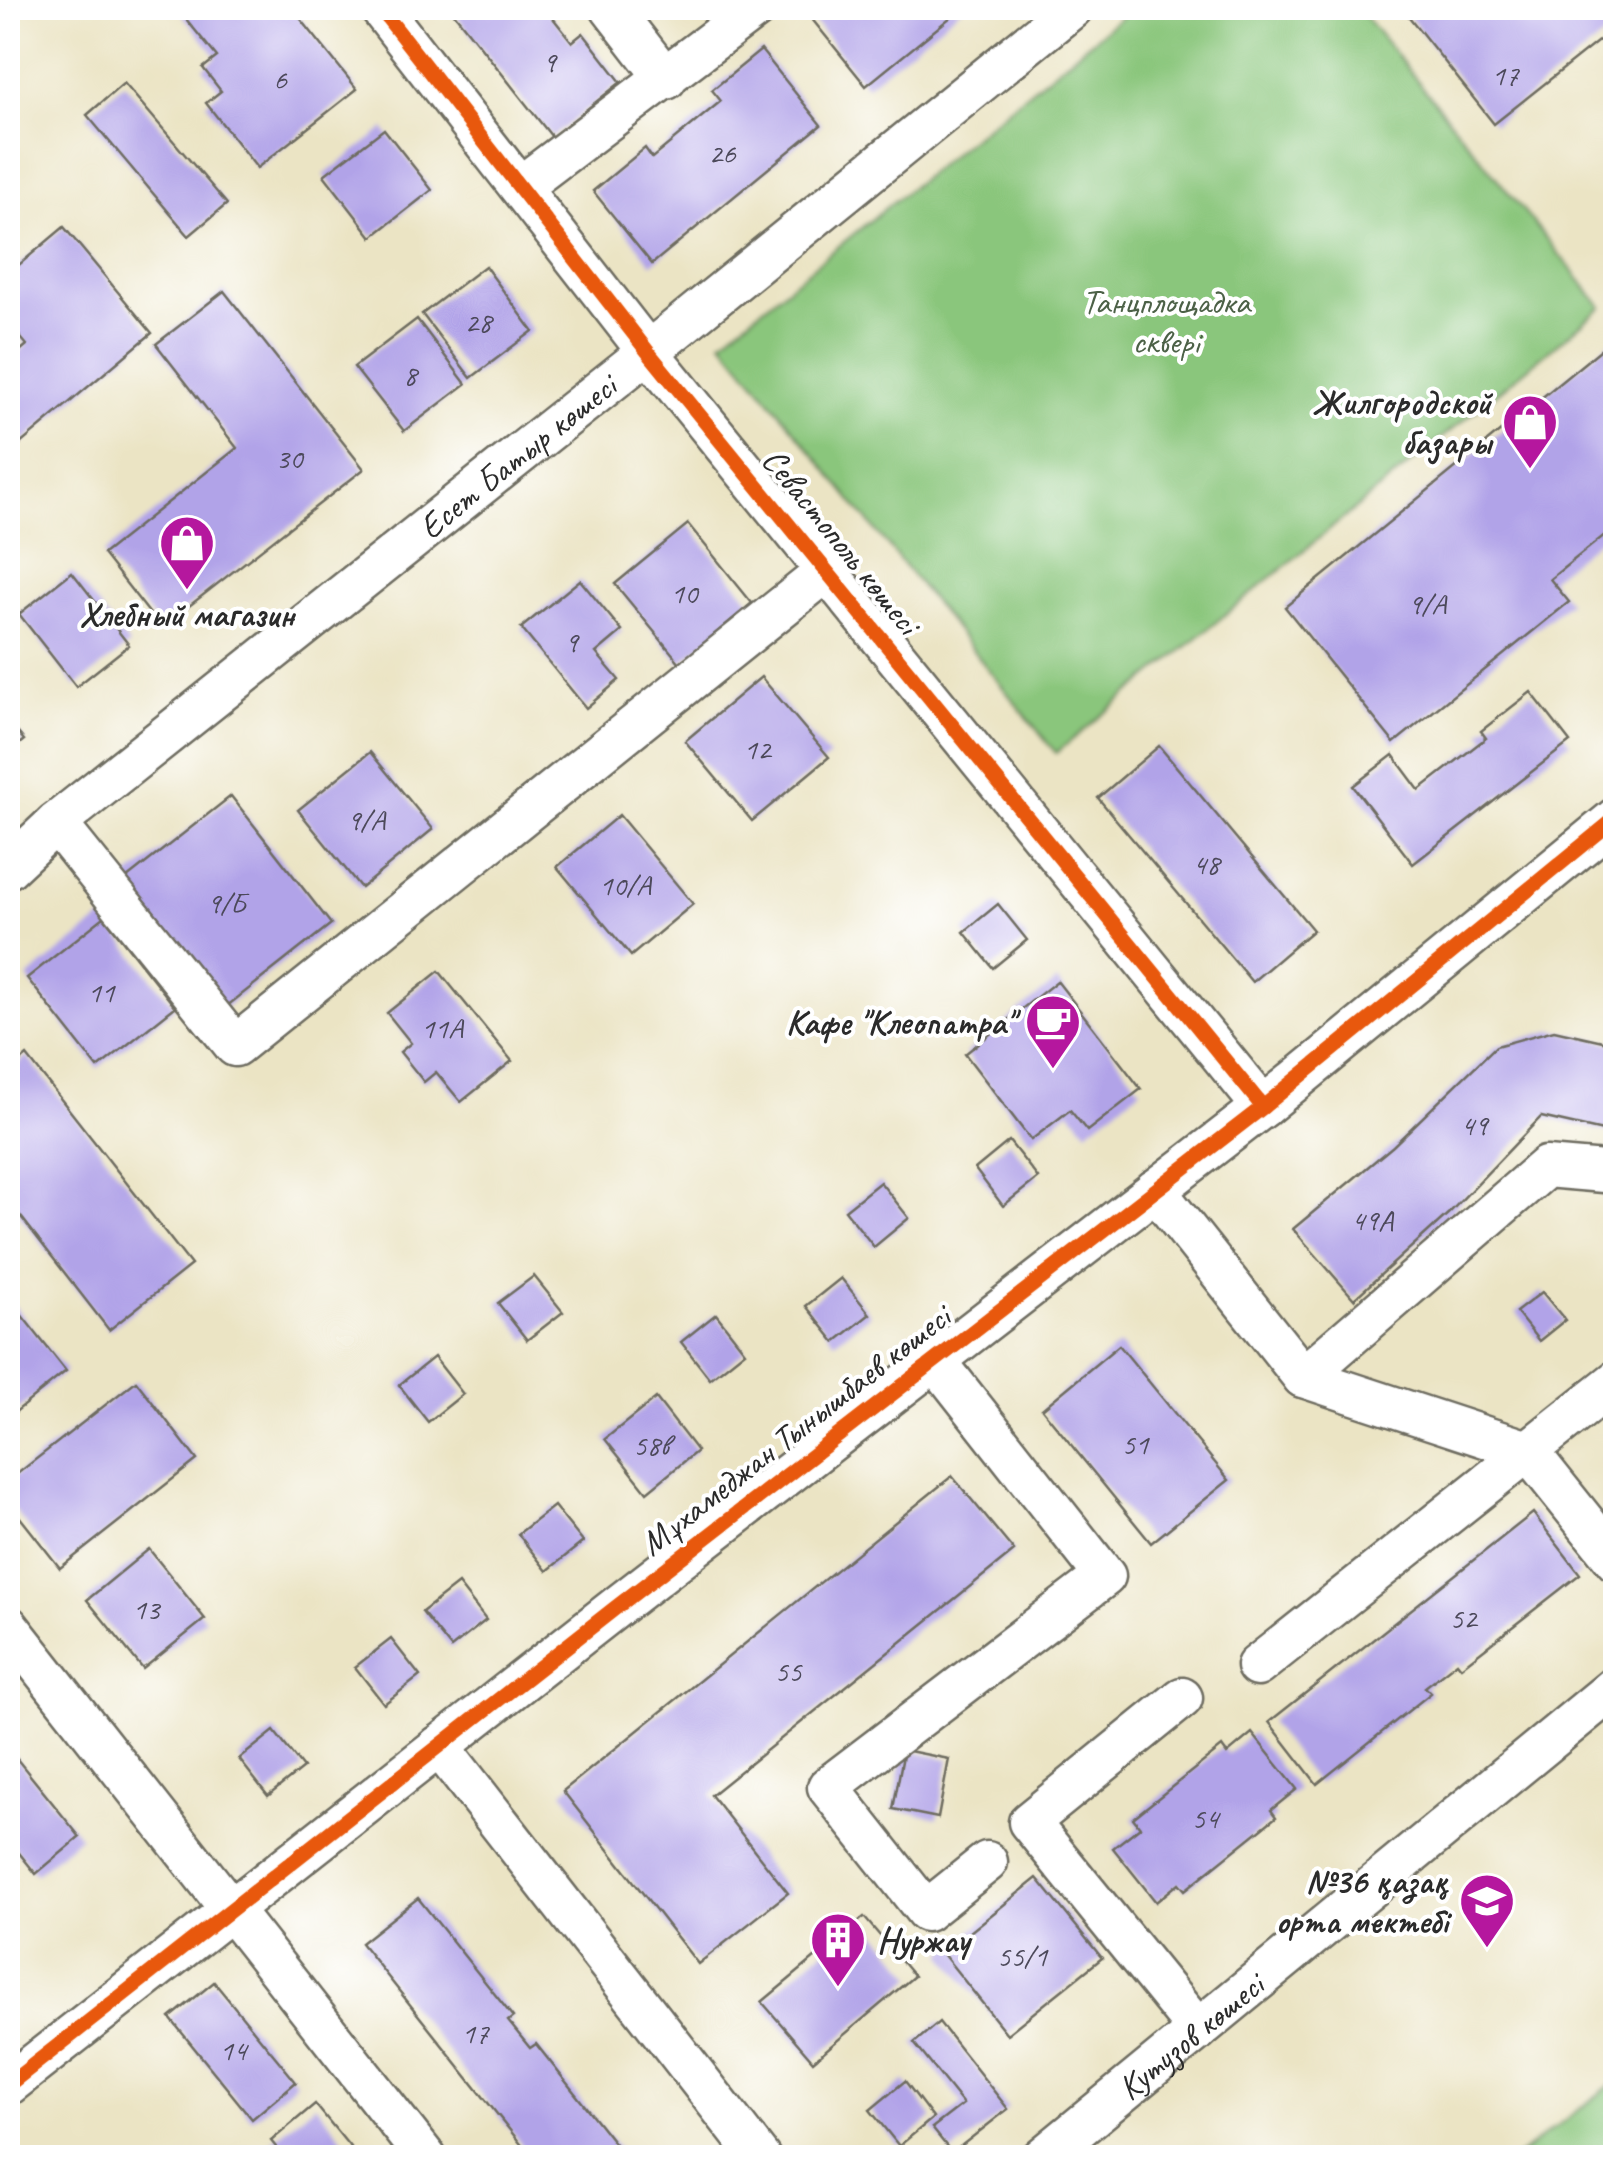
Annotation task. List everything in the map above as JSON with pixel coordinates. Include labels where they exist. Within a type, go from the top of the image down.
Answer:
[{"type":"street","name":"Севастополь көшесі","points":[[380,8],[648,352],[1263,1107]]},
{"type":"street","points":[[611,8],[666,79]]},
{"type":"street","points":[[520,187],[756,8]]},
{"type":"street","name":"Есет Батыр көшесі","points":[[8,868],[56,823],[648,352],[1072,8]]},
{"type":"street","points":[[56,823],[234,1046],[826,572]]},
{"type":"street","name":"Мұхамеджан Тынышбаев көшесі","points":[[8,2085],[438,1746],[1263,1107],[1616,818]]},
{"type":"street","points":[[1303,1377],[1546,1167],[1616,1173]]},
{"type":"street","points":[[1155,1190],[1303,1377],[1528,1451],[1616,1561]]},
{"type":"street","points":[[935,1360],[1105,1576],[828,1787],[926,1911],[986,1862]]},
{"type":"street","points":[[1256,1666],[1616,1381]]},
{"type":"street","points":[[10,1636],[426,2158]]},
{"type":"street","name":"Кутузов көшесі","points":[[1042,2158],[1616,1686]]},
{"type":"street","points":[[1182,1698],[1029,1822],[1198,2030]]},
{"type":"street","points":[[438,1746],[760,2158]]},
{"type":"green space","name":"Танцплощадка сквері","points":[[1132,8],[1358,8],[1602,307],[1056,753],[722,341]]},
{"type":"green space","points":[[1615,2082],[1615,2157],[1516,2157]]},
{"type":"building","points":[[177,8],[292,8],[357,89],[257,168],[206,103],[221,91],[203,68],[217,57]]},
{"type":"building","points":[[450,8],[545,8],[572,42],[583,33],[621,82],[552,137]]},
{"type":"building","points":[[814,8],[962,8],[866,86],[807,13]]},
{"type":"building","points":[[1402,8],[1616,8],[1616,27],[1494,124]]},
{"type":"building","points":[[761,50],[821,125],[652,264],[593,191],[645,148],[652,158],[721,101],[712,90]]},
{"type":"building","points":[[124,83],[227,204],[189,236],[87,115]]},
{"type":"building","points":[[384,129],[432,190],[372,237],[324,175]]},
{"type":"building","points":[[64,227],[152,333],[19,445],[8,430],[8,361],[27,345],[11,326],[8,329],[8,274]]},
{"type":"building","points":[[485,266],[533,331],[471,378],[422,314]]},
{"type":"building","points":[[224,291],[364,469],[161,628],[103,554],[237,448],[156,344]]},
{"type":"building","points":[[417,319],[466,384],[404,431],[354,367]]},
{"type":"building","name":"Жилгородской базары","points":[[1616,337],[1616,526],[1550,579],[1569,602],[1394,743],[1285,607]]},
{"type":"building","points":[[688,524],[752,603],[680,663],[615,584]]},
{"type":"building","points":[[72,572],[129,645],[76,687],[19,614]]},
{"type":"building","points":[[580,580],[622,631],[596,653],[619,680],[586,708],[521,628]]},
{"type":"building","points":[[761,677],[829,757],[752,821],[685,741]]},
{"type":"building","points":[[1531,692],[1570,742],[1413,864],[1353,786],[1393,755],[1419,790],[1486,738],[1481,731]]},
{"type":"building","points":[[8,721],[24,740],[8,753]]},
{"type":"building","points":[[1159,746],[1313,930],[1252,982],[1098,798]]},
{"type":"building","points":[[370,752],[433,829],[361,888],[298,810]]},
{"type":"building","points":[[231,796],[331,924],[222,1010],[122,882]]},
{"type":"building","points":[[619,815],[693,904],[631,956],[557,867]]},
{"type":"building","points":[[998,904],[1027,940],[993,968],[964,932]]},
{"type":"building","points":[[104,917],[175,1007],[98,1068],[27,978]]},
{"type":"building","points":[[439,971],[512,1061],[461,1102],[436,1072],[424,1082],[400,1052],[411,1043],[387,1013]]},
{"type":"building","name":"Кафе \"Клеопатра\"","points":[[1057,981],[1141,1089],[1087,1131],[1070,1110],[1031,1140],[965,1054]]},
{"type":"building","points":[[1554,1030],[1616,1044],[1616,1134],[1541,1117],[1450,1212],[1354,1299],[1293,1229],[1393,1146],[1496,1046]]},
{"type":"building","points":[[27,1056],[191,1265],[109,1330],[8,1200],[8,1072]]},
{"type":"building","points":[[1009,1141],[1038,1178],[1003,1206],[975,1169]]},
{"type":"building","points":[[880,1182],[909,1218],[874,1247],[845,1210]]},
{"type":"building","points":[[534,1276],[563,1312],[527,1340],[498,1303]]},
{"type":"building","points":[[841,1278],[870,1314],[835,1342],[806,1306]]},
{"type":"building","points":[[1542,1292],[1565,1320],[1539,1341],[1516,1312]]},
{"type":"building","points":[[8,1298],[66,1371],[8,1418]]},
{"type":"building","points":[[716,1314],[745,1351],[710,1379],[681,1342]]},
{"type":"building","points":[[1119,1345],[1229,1480],[1151,1543],[1042,1409]]},
{"type":"building","points":[[434,1357],[463,1394],[428,1422],[399,1385]]},
{"type":"building","points":[[136,1381],[197,1460],[60,1568],[8,1502],[8,1481]]},
{"type":"building","points":[[656,1398],[697,1451],[647,1492],[605,1439]]},
{"type":"building","points":[[1616,1448],[1616,1476],[1602,1459]]},
{"type":"building","points":[[952,1476],[1014,1551],[711,1795],[788,1893],[698,1964],[563,1791]]},
{"type":"building","points":[[554,1506],[583,1542],[547,1571],[518,1534]]},
{"type":"building","points":[[1533,1513],[1580,1574],[1461,1667],[1457,1662],[1425,1687],[1431,1693],[1317,1784],[1269,1722]]},
{"type":"building","points":[[149,1549],[205,1619],[143,1669],[87,1600]]},
{"type":"building","points":[[458,1584],[486,1620],[451,1648],[422,1612]]},
{"type":"building","points":[[391,1639],[420,1676],[384,1704],[355,1667]]},
{"type":"building","points":[[274,1731],[303,1768],[268,1796],[239,1759]]},
{"type":"building","points":[[1252,1733],[1297,1789],[1271,1810],[1276,1817],[1185,1890],[1179,1883],[1156,1902],[1113,1848],[1140,1827],[1133,1818],[1222,1747],[1227,1754]]},
{"type":"building","points":[[8,1748],[80,1837],[36,1874],[8,1839]]},
{"type":"building","points":[[904,1750],[949,1759],[938,1818],[893,1809]]},
{"type":"building","points":[[1037,1878],[1102,1958],[1007,2034],[943,1954]]},
{"type":"building","points":[[418,1898],[513,2017],[508,2021],[530,2048],[536,2044],[623,2154],[619,2158],[532,2158],[361,1943]]},
{"type":"building","name":"Нуржау","points":[[864,1917],[914,1976],[813,2061],[762,2002]]},
{"type":"building","points":[[214,1982],[296,2082],[252,2119],[170,2018]]},
{"type":"building","points":[[939,2022],[1008,2109],[952,2153],[932,2128],[963,2104],[914,2043]]},
{"type":"building","points":[[905,2081],[933,2118],[899,2146],[870,2110]]},
{"type":"building","points":[[315,2104],[359,2158],[285,2158],[271,2141]]},
{"type":"cycle path","points":[[380,8],[648,352],[1263,1107]]},
{"type":"cycle path","points":[[8,2085],[1263,1107],[1616,818]]},
{"type":"place","name":"Жилгородской базары","points":[[1530,471]]},
{"type":"place","name":"Хлебный магазин","points":[[187,592]]},
{"type":"place","name":"Кафе \"Клеопатра\"","points":[[1053,1071]]},
{"type":"place","name":"№36 қазақ орта мектебі","points":[[1487,1950]]},
{"type":"place","name":"Нуржау","points":[[838,1989]]}]
